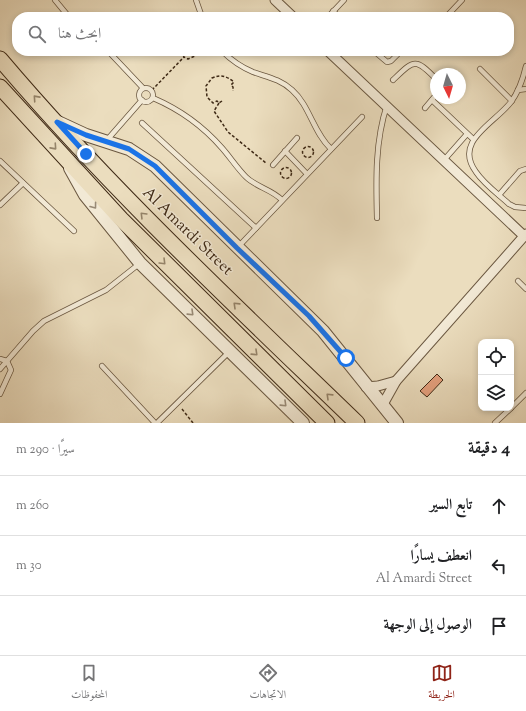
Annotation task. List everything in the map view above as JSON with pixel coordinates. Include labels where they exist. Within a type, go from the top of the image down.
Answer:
[{"type":"main road","name":"Al Amardi Street","points":[[0,59],[143,215],[357,423]]},
{"type":"main road","points":[[0,87],[152,252],[327,423]]},
{"type":"street","points":[[275,0],[288,12]]},
{"type":"street","points":[[333,56],[525,235],[396,381],[382,406]]},
{"type":"street","points":[[57,122],[86,135],[129,149],[151,163],[323,331],[346,358],[366,387],[397,423]]},
{"type":"street","points":[[67,161],[85,195],[140,263],[304,423]]},
{"type":"street","points":[[366,387],[378,386],[396,381]]},
{"type":"lane","points":[[55,0],[65,12]]},
{"type":"lane","points":[[196,0],[200,12]]},
{"type":"lane","points":[[333,11],[344,0]]},
{"type":"lane","points":[[451,12],[462,0]]},
{"type":"lane","points":[[113,56],[143,88],[152,90],[153,98]]},
{"type":"lane","points":[[228,56],[240,66],[280,81],[292,90],[304,104],[318,133],[331,148]]},
{"type":"lane","points":[[380,56],[387,62],[391,61],[396,56]]},
{"type":"lane","points":[[394,80],[408,66],[415,63],[422,65],[430,73]]},
{"type":"lane","points":[[526,66],[518,90],[512,100],[473,139],[469,148],[474,170],[499,195],[514,207],[526,208]]},
{"type":"lane","points":[[480,69],[512,100]]},
{"type":"lane","points":[[143,88],[139,94],[142,100],[148,102],[153,98]]},
{"type":"lane","points":[[518,90],[526,89]]},
{"type":"lane","points":[[153,98],[180,110],[198,123],[214,138],[245,176],[254,183],[274,193],[282,200]]},
{"type":"lane","points":[[106,141],[142,100]]},
{"type":"lane","points":[[425,108],[430,102]]},
{"type":"lane","points":[[436,104],[473,139]]},
{"type":"lane","points":[[377,218],[378,146],[381,123],[387,105]]},
{"type":"lane","points":[[237,248],[306,173],[362,117]]},
{"type":"lane","points":[[142,124],[256,228]]},
{"type":"lane","points":[[444,160],[467,134]]},
{"type":"lane","points":[[273,165],[297,138]]},
{"type":"lane","points":[[285,151],[306,173]]},
{"type":"lane","points":[[0,161],[74,231]]},
{"type":"lane","points":[[499,195],[520,171],[526,169]]},
{"type":"lane","points":[[0,205],[23,183]]},
{"type":"lane","points":[[0,369],[44,321],[106,290],[140,263]]},
{"type":"lane","points":[[518,281],[526,288]]},
{"type":"lane","points":[[102,366],[156,423],[230,351]]},
{"type":"lane","points":[[0,358],[7,361],[11,370],[0,394]]},
{"type":"lane","points":[[514,405],[526,393]]},
{"type":"lane","points":[[495,423],[508,411]]},
{"type":"path","points":[[152,90],[184,57],[192,59],[195,56]]},
{"type":"path","points":[[219,103],[216,101],[213,103],[207,97],[205,92],[206,86],[212,78],[222,75],[227,77],[234,82],[231,85],[233,91]]},
{"type":"path","points":[[222,101],[214,111],[228,132],[264,162],[273,165]]},
{"type":"path","points":[[311,147],[313,152],[312,156],[307,157],[303,155],[302,151],[304,147],[311,147],[313,145]]},
{"type":"path","points":[[279,180],[290,177],[290,169],[282,170],[280,172],[282,178]]},
{"type":"path","points":[[178,403],[193,423]]},
{"type":"building","points":[[437,374],[443,380],[427,397],[420,391]]},
{"type":"route","points":[[86,154],[57,122],[96,139],[129,149],[147,159],[237,248],[309,316],[346,358]]}]
